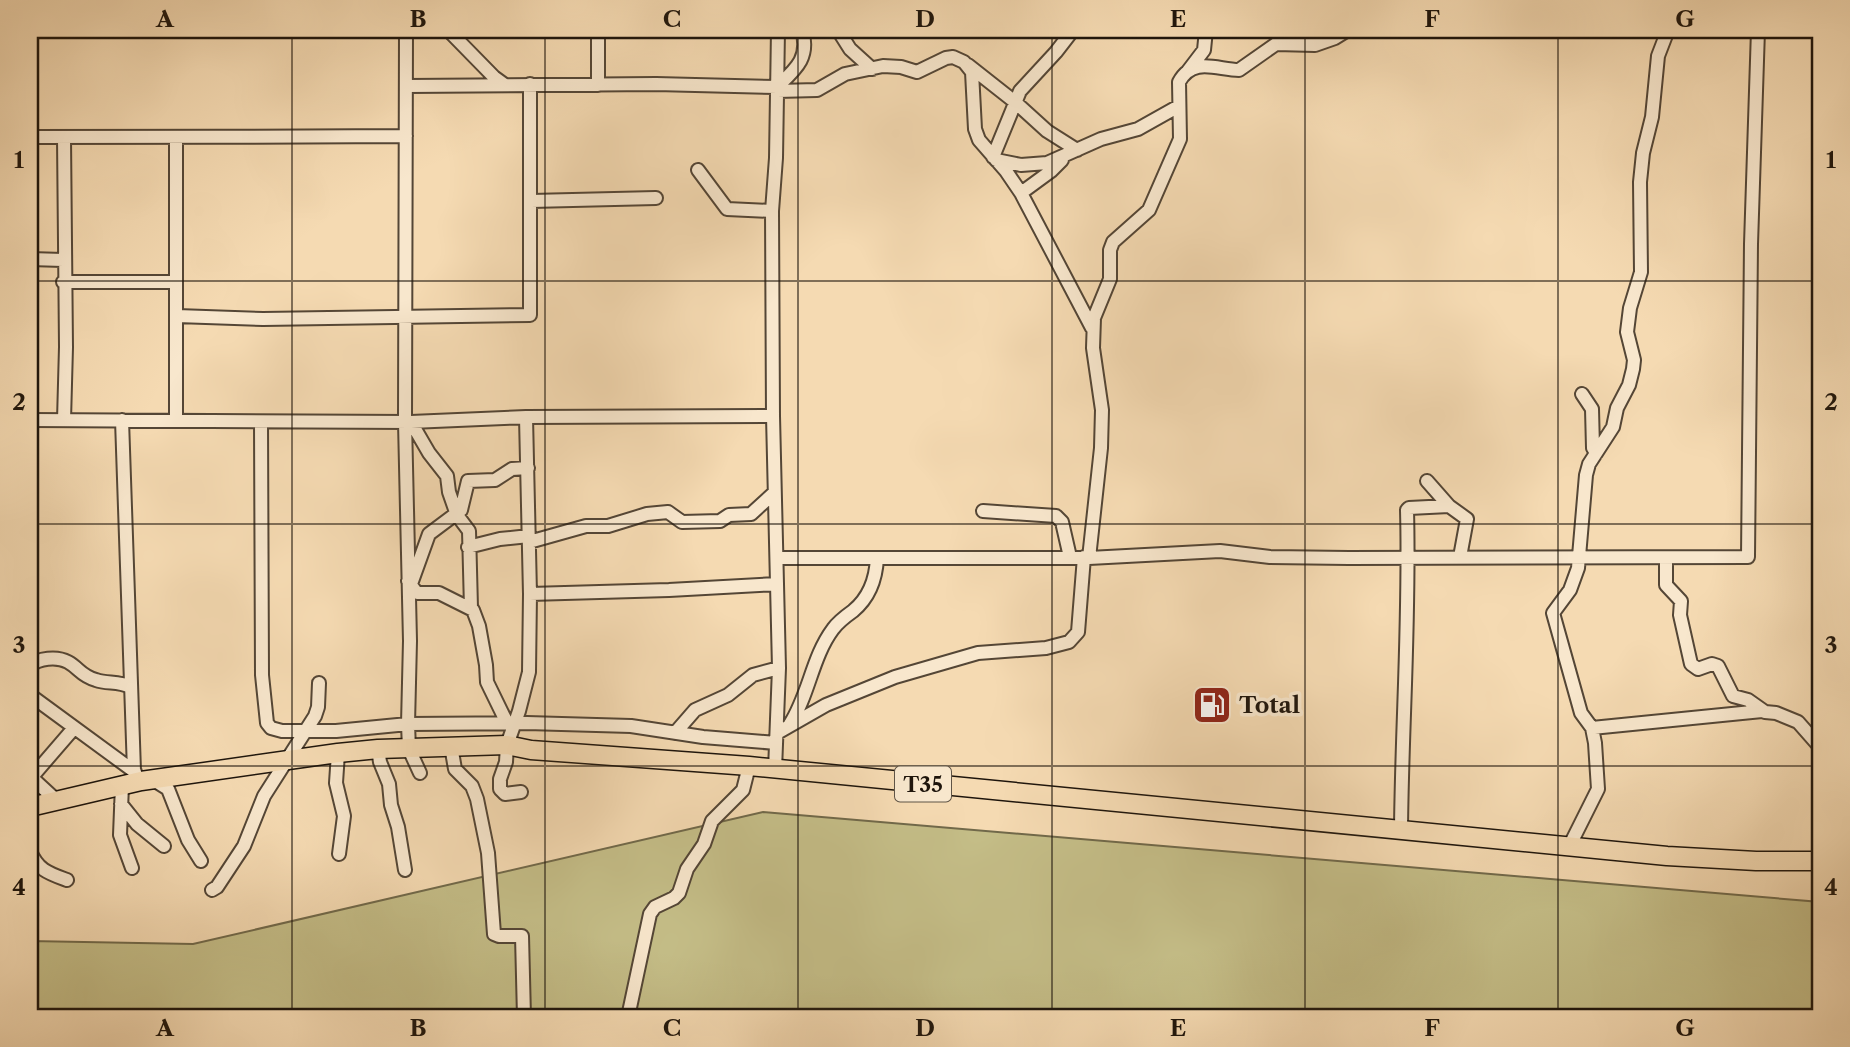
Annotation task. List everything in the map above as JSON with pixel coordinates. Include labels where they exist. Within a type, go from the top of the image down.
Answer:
[{"type":"highway","name":"T35","points":[[30,807],[122,785],[142,777],[378,749],[507,745],[531,750],[749,765],[775,770],[1680,857],[1820,861]]},
{"type":"street","points":[[405,30],[410,641],[408,723],[409,749],[420,773]]},
{"type":"street","points":[[448,30],[505,85]]},
{"type":"street","points":[[598,30],[598,85]]},
{"type":"street","points":[[775,770],[780,734],[774,493],[772,211],[778,30]]},
{"type":"street","points":[[777,89],[800,65],[805,45],[802,30]]},
{"type":"street","points":[[838,30],[850,49],[872,69]]},
{"type":"street","points":[[994,158],[1014,101],[1026,83],[1073,30]]},
{"type":"street","points":[[261,422],[260,549],[264,713],[271,728],[336,732],[408,723],[510,723],[631,726],[675,733],[780,734],[826,705],[895,677],[991,650],[1046,648],[1069,642],[1079,632],[1101,448],[1102,410],[1092,328],[1110,279],[1110,250],[1113,242],[1149,210],[1180,139],[1179,82],[1204,50],[1206,30]]},
{"type":"street","points":[[1188,71],[1206,66],[1240,70],[1276,44],[1315,45],[1348,30]]},
{"type":"street","points":[[1570,845],[1598,789],[1592,728],[1581,713],[1553,613],[1570,590],[1578,568],[1586,474],[1613,427],[1617,408],[1629,385],[1633,369],[1634,360],[1627,332],[1630,308],[1641,272],[1640,183],[1643,153],[1652,117],[1658,56],[1668,30]]},
{"type":"street","points":[[777,558],[1086,557],[1220,551],[1270,557],[1748,557],[1751,244],[1758,30]]},
{"type":"street","points":[[407,86],[598,85],[817,90],[838,77],[892,66],[917,72],[953,57],[968,65],[1014,101],[1047,131],[1077,150]]},
{"type":"street","points":[[968,65],[972,72],[975,129],[981,144],[1021,192],[1092,328]]},
{"type":"street","points":[[177,316],[263,318],[530,315],[530,85]]},
{"type":"street","points":[[994,158],[1031,165],[1047,163],[1101,139],[1138,129],[1179,106]]},
{"type":"street","points":[[30,137],[123,136],[176,139],[406,136]]},
{"type":"street","points":[[64,138],[64,420]]},
{"type":"street","points":[[176,139],[176,421]]},
{"type":"street","points":[[1021,192],[1064,157]]},
{"type":"street","points":[[698,170],[727,209],[772,211]]},
{"type":"street","points":[[531,201],[656,198]]},
{"type":"street","points":[[30,259],[63,260]]},
{"type":"street","points":[[63,282],[176,282]]},
{"type":"street","points":[[1582,394],[1592,408],[1593,448],[1596,453]]},
{"type":"street","points":[[30,420],[408,422],[526,417],[773,416]]},
{"type":"street","points":[[521,792],[509,795],[500,789],[499,782],[506,762],[510,723],[519,710],[529,675],[526,417]]},
{"type":"street","points":[[122,421],[130,687],[142,777]]},
{"type":"street","points":[[408,422],[447,476],[457,515],[469,531],[471,608],[479,626],[488,685],[510,723]]},
{"type":"street","points":[[409,582],[429,534],[457,515],[463,506],[469,481],[492,481],[512,469],[528,468]]},
{"type":"street","points":[[1427,481],[1448,506],[1467,522],[1460,557]]},
{"type":"street","points":[[468,547],[500,539],[529,539],[586,526],[608,526],[647,514],[668,512],[682,522],[722,521],[729,515],[751,514],[774,493]]},
{"type":"street","points":[[1401,829],[1407,509],[1448,506]]},
{"type":"street","points":[[983,511],[1056,516],[1062,522],[1070,557]]},
{"type":"street","points":[[780,734],[799,709],[822,647],[830,633],[867,596],[875,575],[877,558]]},
{"type":"street","points":[[1666,559],[1666,585],[1681,601],[1681,615],[1691,664],[1698,669],[1712,664],[1718,666],[1733,696],[1748,701],[1762,711]]},
{"type":"street","points":[[409,582],[417,593],[439,593],[471,608]]},
{"type":"street","points":[[530,594],[776,584]]},
{"type":"street","points":[[30,666],[37,661],[60,659],[71,663],[80,673],[95,680],[130,687]]},
{"type":"street","points":[[675,733],[695,710],[728,695],[753,676],[779,668]]},
{"type":"street","points":[[212,890],[217,887],[244,846],[264,796],[317,711],[319,683]]},
{"type":"street","points":[[30,695],[142,777],[170,792],[187,838],[201,861]]},
{"type":"street","points":[[1592,728],[1762,711],[1776,713],[1800,724],[1820,747]]},
{"type":"street","points":[[57,801],[30,778],[74,728]]},
{"type":"street","points":[[451,746],[454,769],[472,786],[477,799],[488,853],[494,934],[522,936],[524,1017]]},
{"type":"street","points":[[378,749],[389,784],[405,870]]},
{"type":"street","points":[[338,753],[336,783],[344,816],[339,854]]},
{"type":"street","points":[[628,1017],[650,914],[655,907],[680,893],[687,869],[704,844],[716,816],[743,790],[749,765]]},
{"type":"street","points":[[122,785],[120,835],[132,868]]},
{"type":"street","points":[[121,804],[137,824],[164,846]]},
{"type":"street","points":[[30,851],[37,865],[45,873],[67,880]]},
{"type":"shaded area","points":[[763,812],[1820,902],[1820,1017],[30,1017],[30,941],[193,944]]},
{"type":"place","name":"Total","points":[[1212,705]]}]
